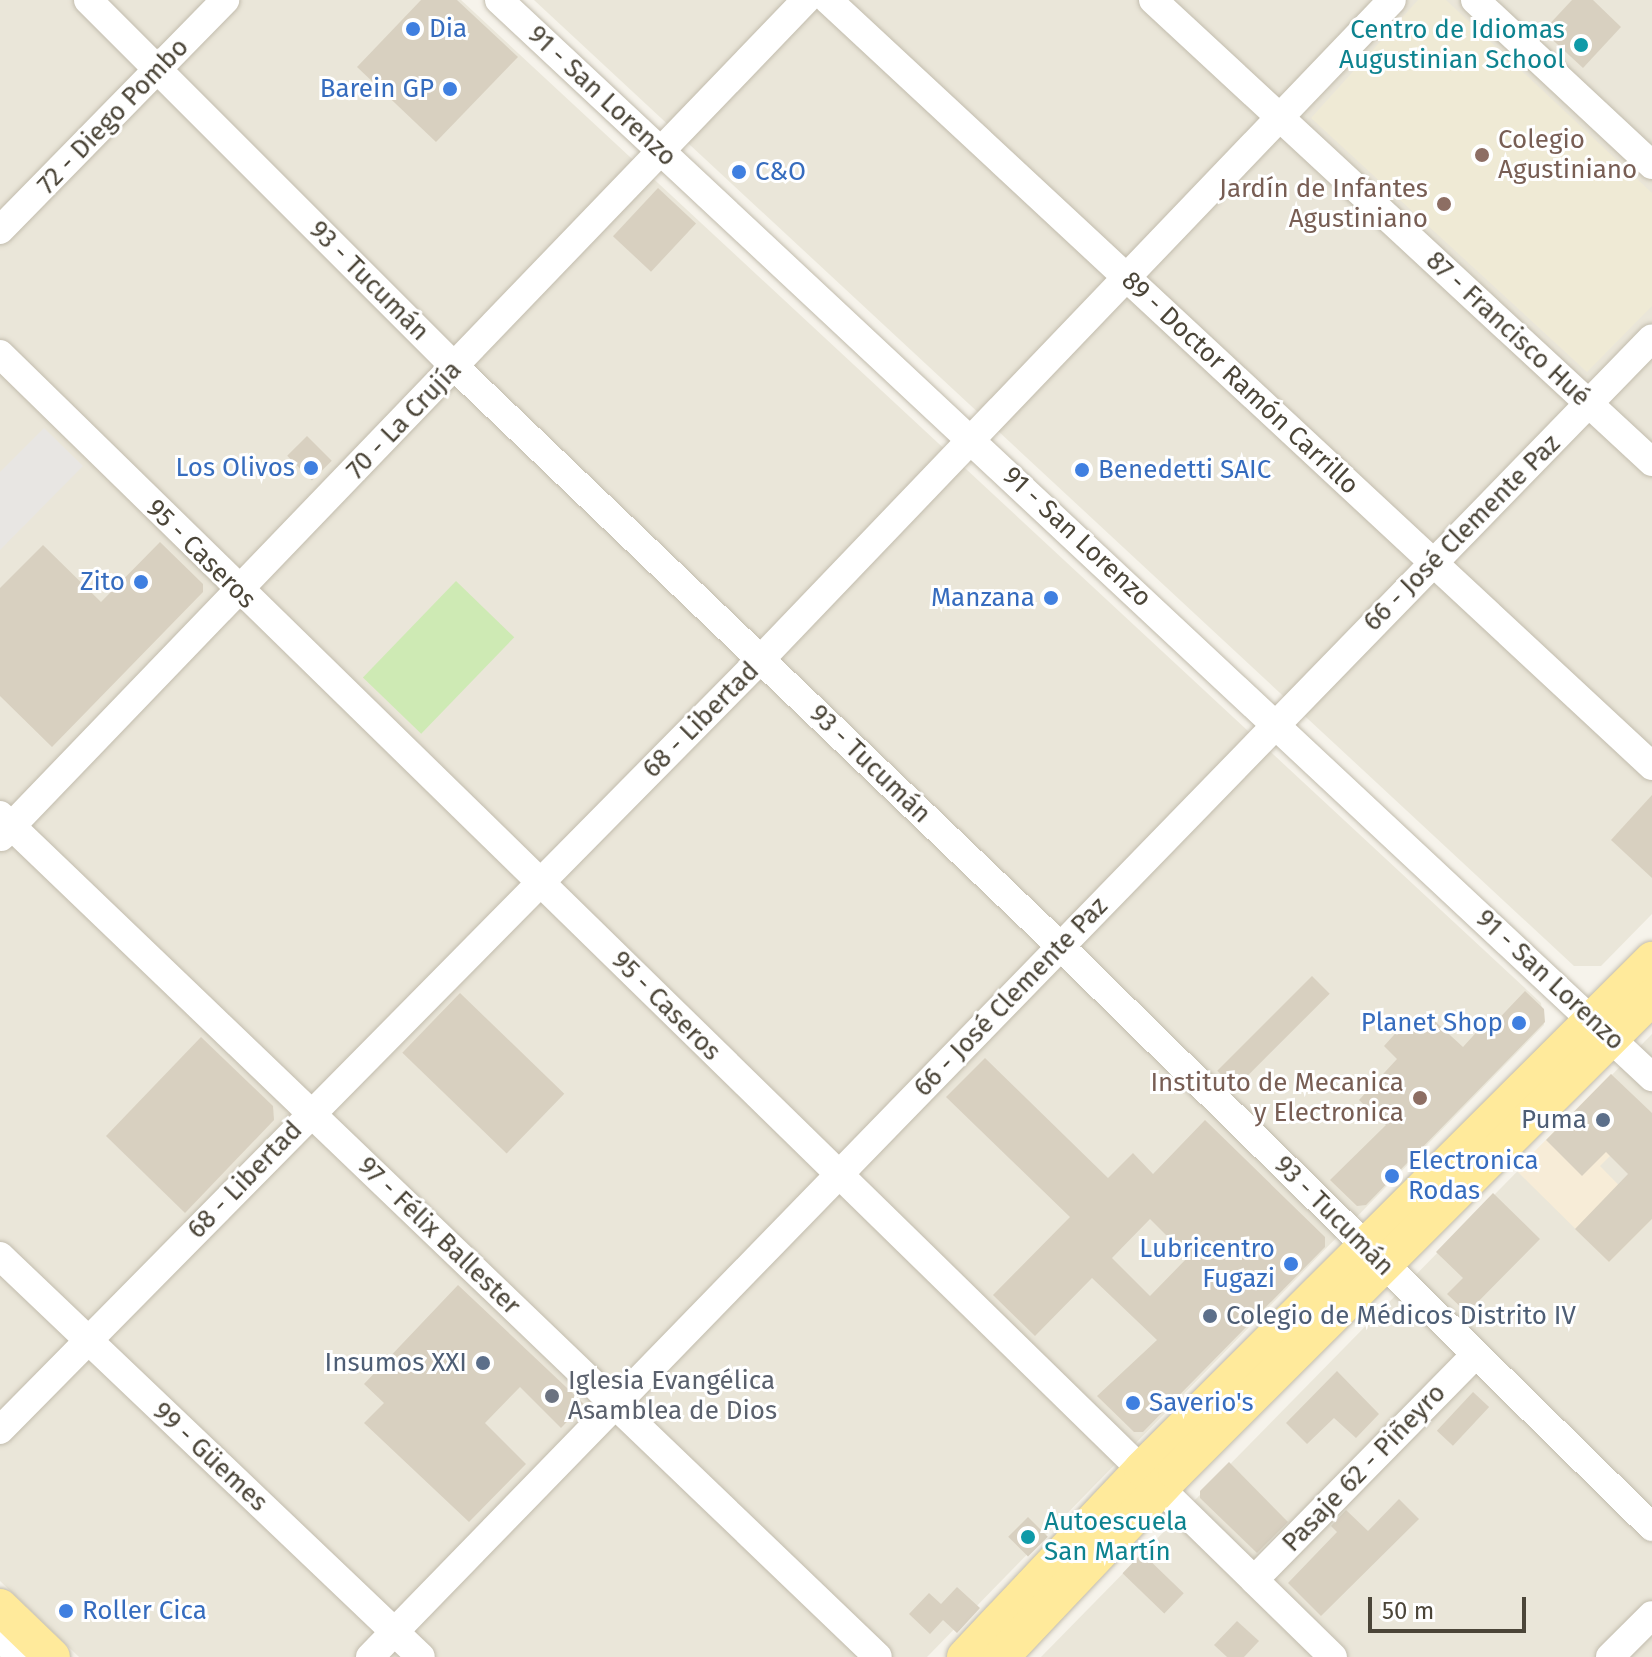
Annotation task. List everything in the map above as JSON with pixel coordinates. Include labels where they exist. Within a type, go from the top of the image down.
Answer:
[{"type":"main road","points":[[965,1657],[1377,1257],[1602,1029],[1652,960]]},
{"type":"main road","points":[[1602,1029],[1652,997]]},
{"type":"main road","points":[[1001,1657],[1151,1478]]},
{"type":"main road","points":[[0,1607],[52,1657]]},
{"type":"street","name":"93 - Tucumán","points":[[88,0],[455,367],[1061,947],[1474,1356],[1652,1527]]},
{"type":"street","name":"72 - Diego Pombo","points":[[0,230],[225,0]]},
{"type":"street","name":"91 - San Lorenzo","points":[[499,0],[1652,1077]]},
{"type":"street","name":"70 - La Crujía","points":[[4,826],[238,591],[806,0]]},
{"type":"street","name":"89 - Doctor Ramón Carrillo","points":[[828,0],[1652,766]]},
{"type":"street","name":"87 - Francisco Hué","points":[[1153,0],[1652,462]]},
{"type":"street","name":"68 - Libertad","points":[[0,1430],[311,1111],[761,659],[1281,120],[1392,0]]},
{"type":"street","points":[[1475,0],[1652,165]]},
{"type":"street","name":"66 - José Clemente Paz","points":[[370,1657],[616,1407],[1275,722],[1652,338]]},
{"type":"street","name":"95 - Caseros","points":[[0,354],[238,591],[540,881],[836,1176],[1333,1657]]},
{"type":"street","name":"97 - Félix Ballester","points":[[4,826],[311,1111],[878,1657]]},
{"type":"street","name":"99 - Güemes","points":[[0,1256],[421,1657]]},
{"type":"street","name":"Pasaje 62 - Piñeyro","points":[[1254,1580],[1474,1356]]},
{"type":"street","points":[[1610,1657],[1652,1615]]},
{"type":"street","points":[[0,1637],[21,1657]]},
{"type":"shaded area","points":[[0,0],[461,0],[1541,1003],[1544,1025],[927,1657],[79,1657],[0,1581]]},
{"type":"shaded area","points":[[534,0],[1652,0],[1652,914],[1601,966],[1574,966]]},
{"type":"shaded area","name":"Colegio Agustiniano","points":[[1418,0],[1446,0],[1652,193],[1652,306],[1587,372],[1311,118]]},
{"type":"shaded area","points":[[44,428],[83,466],[0,550],[0,472]]},
{"type":"shaded area","points":[[1652,1034],[1652,1657],[1041,1657]]},
{"type":"shaded area","points":[[1611,1074],[1652,1114],[1600,1166],[1652,1219],[1609,1262],[1516,1170]]},
{"type":"green space","points":[[456,581],[514,637],[421,734],[363,677]]},
{"type":"building","points":[[421,0],[457,0],[518,57],[436,142],[357,67]]},
{"type":"building","name":"Centro de Idiomas Augustinian School","points":[[1572,0],[1593,0],[1621,27],[1583,68],[1543,31]]},
{"type":"building","points":[[658,188],[696,223],[651,272],[613,236]]},
{"type":"building","points":[[307,436],[332,461],[312,481],[287,456]]},
{"type":"building","points":[[160,542],[203,584],[203,592],[52,747],[0,696],[0,588],[43,545],[101,602]]},
{"type":"building","points":[[1652,795],[1652,878],[1611,840]]},
{"type":"building","points":[[1312,976],[1330,994],[1235,1088],[1217,1071]]},
{"type":"building","points":[[1525,991],[1544,1009],[1545,1022],[1366,1205],[1357,1206],[1330,1180],[1386,1125],[1359,1100],[1397,1059],[1384,1046],[1402,1026],[1409,1032],[1427,1014],[1463,1047],[1482,1026],[1488,1030]]},
{"type":"building","points":[[460,993],[564,1094],[507,1153],[402,1053]]},
{"type":"building","points":[[201,1037],[273,1106],[274,1120],[185,1213],[106,1136]]},
{"type":"building","points":[[985,1058],[1108,1178],[1133,1153],[1153,1174],[1205,1120],[1325,1237],[1325,1247],[1143,1432],[1134,1432],[1097,1396],[1157,1340],[1092,1278],[1035,1336],[993,1295],[1070,1217],[946,1097]],"holes":[[[1150,1219],[1188,1257],[1150,1296],[1112,1258]]]},
{"type":"building","points":[[1611,1074],[1652,1113],[1652,1219],[1609,1262],[1575,1229],[1628,1174],[1606,1152],[1582,1176],[1546,1140]]},
{"type":"building","points":[[1493,1193],[1540,1239],[1467,1313],[1447,1294],[1463,1278],[1436,1252]]},
{"type":"building","points":[[458,1285],[584,1404],[561,1428],[520,1387],[485,1423],[526,1464],[469,1522],[364,1423],[384,1403],[364,1384]]},
{"type":"building","name":"Colegio de Médicos Distrito IV","points":[[1337,1371],[1379,1414],[1356,1438],[1334,1418],[1307,1444],[1286,1423]]},
{"type":"building","points":[[1473,1392],[1489,1407],[1453,1446],[1437,1431]]},
{"type":"building","points":[[1229,1462],[1288,1522],[1257,1553],[1200,1498],[1200,1491]]},
{"type":"building","points":[[1399,1499],[1419,1519],[1321,1616],[1288,1583],[1337,1532],[1331,1526],[1346,1510],[1368,1531]]},
{"type":"building","name":"Autoescuela San Martín","points":[[1028,1517],[1048,1537],[1028,1557],[1008,1537]]},
{"type":"building","points":[[1142,1553],[1184,1593],[1164,1613],[1123,1573]]},
{"type":"building","points":[[957,1587],[980,1608],[957,1633],[943,1620],[930,1634],[909,1614],[929,1593],[941,1604]]},
{"type":"building","points":[[1237,1621],[1259,1641],[1244,1657],[1227,1657],[1214,1645]]},
{"type":"place","name":"Dia","points":[[413,29]]},
{"type":"place","name":"Centro de Idiomas Augustinian School","points":[[1581,45]]},
{"type":"place","name":"Barein GP","points":[[450,89]]},
{"type":"place","name":"Colegio Agustiniano","points":[[1482,155]]},
{"type":"place","name":"C&O","points":[[739,172]]},
{"type":"place","name":"Jardín de Infantes Agustiniano","points":[[1444,204]]},
{"type":"place","name":"Los Olivos","points":[[311,468]]},
{"type":"place","name":"Benedetti SAIC","points":[[1082,470]]},
{"type":"place","name":"Zito","points":[[141,582]]},
{"type":"place","name":"Manzana","points":[[1051,598]]},
{"type":"place","name":"Planet Shop","points":[[1519,1023]]},
{"type":"place","name":"Instituto de Mecanica y Electronica","points":[[1420,1098]]},
{"type":"place","name":"Puma","points":[[1603,1120]]},
{"type":"place","name":"Electronica Rodas","points":[[1392,1176]]},
{"type":"place","name":"Lubricentro Fugazi","points":[[1291,1264]]},
{"type":"place","name":"Colegio de Médicos Distrito IV","points":[[1210,1316]]},
{"type":"place","name":"Insumos XXI","points":[[483,1363]]},
{"type":"place","name":"Iglesia Evangélica Asamblea de Dios","points":[[552,1396]]},
{"type":"place","name":"Saverio's","points":[[1133,1403]]},
{"type":"place","name":"Autoescuela San Martín","points":[[1028,1537]]},
{"type":"place","name":"Roller Cica","points":[[66,1611]]}]
